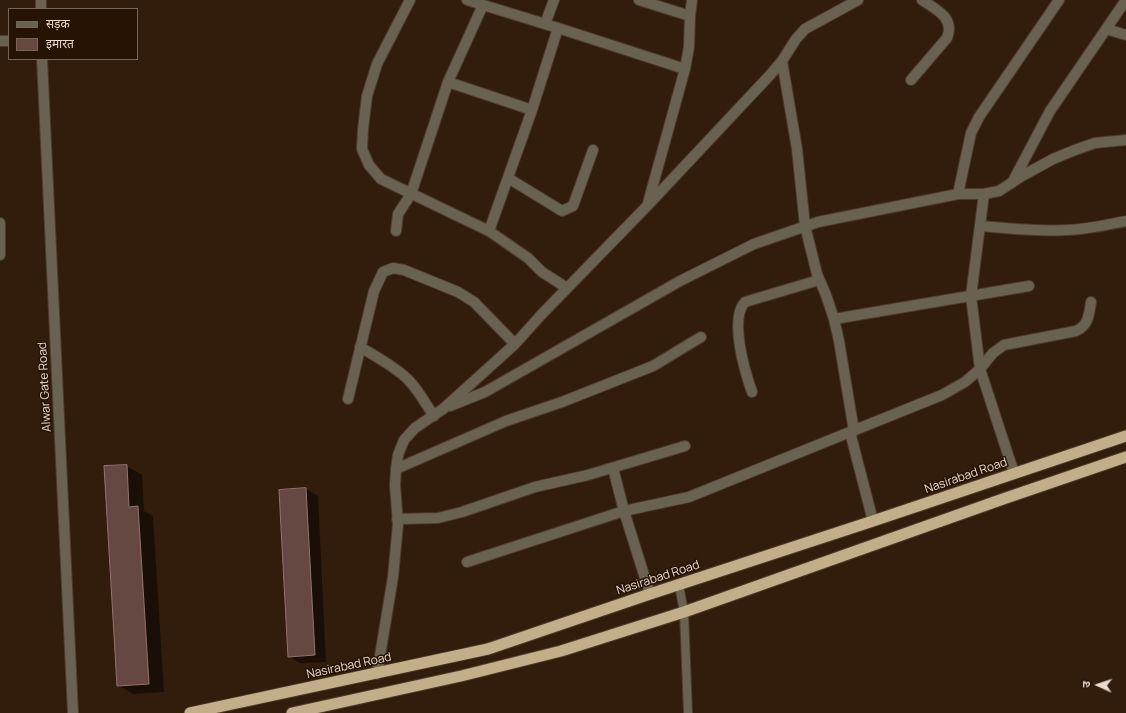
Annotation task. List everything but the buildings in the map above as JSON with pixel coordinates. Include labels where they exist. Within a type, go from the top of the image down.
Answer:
[{"type":"highway","name":"Nasirabad Road","points":[[190,713],[488,649],[650,594],[873,522],[1126,436]]},
{"type":"highway","points":[[292,713],[462,676],[561,651],[684,612],[1126,457]]},
{"type":"street","points":[[410,0],[377,64],[367,96],[362,149],[369,164],[381,179],[489,231],[528,258],[542,272],[567,288]]},
{"type":"street","points":[[466,0],[483,5],[496,5],[545,24],[685,69]]},
{"type":"street","points":[[545,24],[554,0]]},
{"type":"street","points":[[639,0],[690,16]]},
{"type":"street","points":[[648,205],[685,69],[689,47],[692,0]]},
{"type":"street","points":[[376,674],[393,577],[397,519],[395,485],[396,469],[398,455],[404,440],[414,428],[443,409],[515,344],[648,205],[782,61],[796,39],[805,29],[858,0]]},
{"type":"street","points":[[911,80],[946,38],[950,31],[948,22],[941,13],[922,0]]},
{"type":"street","points":[[958,194],[972,133],[979,117],[1059,0]]},
{"type":"street","points":[[1011,184],[1050,111],[1126,0]]},
{"type":"street","points":[[396,231],[398,214],[411,194],[448,82],[483,5]]},
{"type":"street","points":[[489,231],[532,110],[558,28]]},
{"type":"street","points":[[1106,29],[1126,35]]},
{"type":"street","name":"Alwar Gate Road","points":[[42,60],[74,713]]},
{"type":"street","points":[[782,61],[797,149],[805,226],[811,254],[819,280],[834,319],[845,370],[852,432],[873,522]]},
{"type":"street","points":[[448,82],[532,110]]},
{"type":"street","points":[[443,409],[485,392],[680,281],[754,244],[818,222],[958,194],[984,194],[999,191],[1053,159],[1075,150],[1095,143],[1126,140]]},
{"type":"street","points":[[508,178],[562,211],[567,210],[573,206],[593,150]]},
{"type":"street","points":[[984,194],[971,296],[980,369],[1014,473]]},
{"type":"street","points":[[980,226],[1039,231],[1094,228],[1126,221]]},
{"type":"street","points":[[0,224],[0,255]]},
{"type":"street","points":[[348,399],[374,291],[383,272],[393,268],[404,270],[458,292],[474,302],[515,344]]},
{"type":"street","points":[[752,392],[745,372],[738,334],[740,307],[745,302],[819,280]]},
{"type":"street","points":[[834,319],[1029,286]]},
{"type":"street","points":[[467,562],[624,511],[689,497],[942,395],[965,382],[980,369],[993,353],[1004,345],[1076,331],[1081,328],[1086,324],[1091,302]]},
{"type":"street","points":[[396,469],[481,432],[653,366],[700,337]]},
{"type":"street","points":[[360,347],[404,375],[416,389],[434,416]]},
{"type":"street","points":[[397,519],[438,518],[462,512],[536,487],[588,475],[686,446]]},
{"type":"street","points":[[612,468],[650,594]]},
{"type":"lane","points":[[680,585],[684,612],[688,713]]}]
